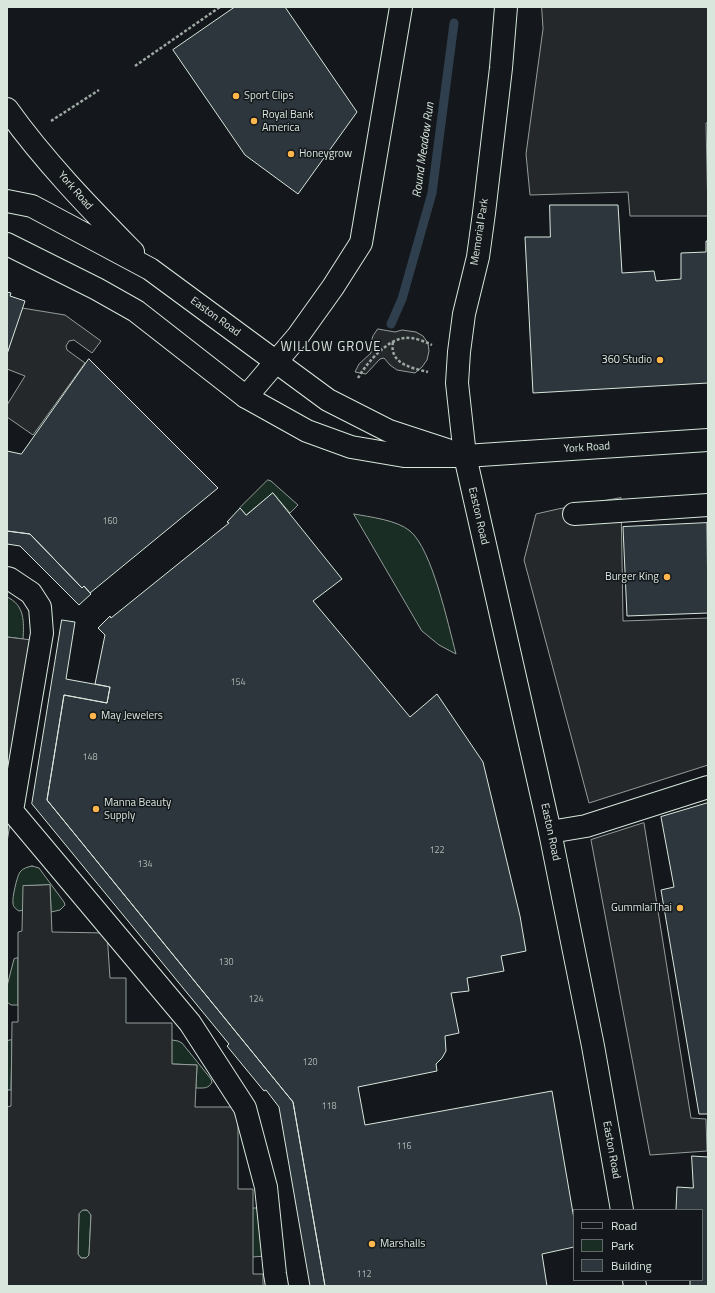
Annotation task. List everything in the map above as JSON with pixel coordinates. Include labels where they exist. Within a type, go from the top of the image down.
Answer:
[{"type":"main road","points":[[246,397],[298,336],[361,243],[402,7]]},
{"type":"main road","name":"Memorial Park","points":[[465,456],[458,383],[459,352],[464,314],[478,257],[484,213],[501,68],[506,7]]},
{"type":"main road","name":"York Road","points":[[7,109],[86,205],[150,269]]},
{"type":"main road","name":"Easton Road","points":[[7,200],[32,206],[150,269],[328,400],[389,431],[465,456],[550,832],[593,1046],[622,1209]]},
{"type":"main road","points":[[7,244],[97,289],[136,311],[246,397],[307,431],[351,447],[404,456],[465,456]]},
{"type":"main road","name":"York Road","points":[[465,456],[708,440]]},
{"type":"main road","points":[[574,514],[708,505]]},
{"type":"main road","points":[[7,578],[31,593],[40,608],[42,633],[12,811],[190,1023],[245,1108],[266,1187],[275,1274],[278,1286]]},
{"type":"main road","points":[[550,832],[586,826],[708,787]]},
{"type":"path","points":[[135,66],[220,7]]},
{"type":"path","points":[[52,120],[98,90]]},
{"type":"path","points":[[358,378],[369,362],[393,342],[405,338],[415,339],[432,345]]},
{"type":"path","points":[[393,342],[391,349],[398,361],[406,366],[428,372]]},
{"type":"green space","points":[[268,480],[298,505],[290,513],[273,493],[246,515],[240,508]]},
{"type":"green space","points":[[354,514],[398,524],[410,531],[418,540],[432,570],[438,588],[456,654],[439,645],[422,631]]},
{"type":"green space","points":[[7,597],[13,600],[20,609],[23,620],[23,639],[7,637]]},
{"type":"green space","points":[[32,866],[39,868],[64,902],[65,905],[60,910],[51,912],[50,885],[24,886],[23,910],[19,911],[14,907],[13,897],[19,874],[26,868]]},
{"type":"green space","points":[[18,958],[18,1005],[11,1005],[7,1002],[7,986],[14,959]]},
{"type":"green space","points":[[12,1040],[11,1090],[7,1090],[7,1041]]},
{"type":"green space","points":[[172,1040],[182,1043],[211,1079],[212,1082],[209,1086],[206,1088],[196,1088],[197,1065],[172,1064]]},
{"type":"green space","points":[[253,1208],[257,1208],[265,1256],[253,1257]]},
{"type":"green space","points":[[83,1210],[87,1210],[91,1214],[89,1255],[86,1258],[81,1258],[78,1254],[79,1214]]},
{"type":"shaded area","points":[[542,7],[708,7],[708,122],[706,123],[708,216],[630,216],[628,192],[530,195],[526,154],[543,29]]},
{"type":"shaded area","points":[[22,308],[65,315],[101,341],[92,353],[74,340],[69,341],[66,346],[67,350],[85,363],[33,435],[7,417],[7,405],[25,376],[7,369],[7,354]]},
{"type":"shaded area","points":[[378,329],[395,332],[402,330],[416,332],[423,336],[428,343],[429,351],[427,360],[422,367],[415,373],[397,370],[384,358],[380,359],[366,374],[355,372],[359,364],[371,353],[370,345],[373,336]]},
{"type":"shaded area","points":[[621,498],[623,621],[708,618],[708,765],[589,803],[524,560],[536,514]]},
{"type":"shaded area","points":[[7,637],[40,641],[7,842]]},
{"type":"shaded area","points":[[644,823],[691,1118],[706,1119],[707,1151],[650,1155],[591,840]]},
{"type":"shaded area","points":[[50,885],[52,932],[107,933],[110,978],[126,978],[126,1023],[172,1023],[172,1064],[197,1065],[195,1107],[238,1107],[238,1189],[253,1189],[253,1274],[263,1274],[263,1286],[7,1286],[7,1107],[11,1106],[12,1022],[18,1022],[18,932],[22,931],[23,886]],"holes":[[[83,1210],[87,1210],[91,1215],[89,1255],[86,1258],[81,1258],[78,1254],[79,1214]]]},
{"type":"building","points":[[235,7],[285,7],[357,112],[298,194],[245,155],[173,50]]},
{"type":"building","points":[[550,205],[618,205],[622,273],[654,271],[656,281],[681,279],[681,253],[706,252],[706,241],[708,241],[708,383],[533,393],[525,237],[550,237]]},
{"type":"building","points":[[7,292],[11,293],[10,296],[25,301],[7,354]]},
{"type":"building","points":[[89,359],[218,488],[90,593],[84,586],[82,588],[30,534],[7,531],[7,451],[21,454]]},
{"type":"building","points":[[273,493],[342,579],[313,601],[410,717],[437,694],[483,762],[520,916],[526,951],[501,956],[504,971],[467,978],[469,991],[451,993],[459,1033],[445,1036],[446,1051],[436,1064],[437,1071],[358,1087],[365,1125],[552,1091],[573,1213],[573,1247],[542,1254],[547,1286],[325,1286],[293,1102],[47,800],[64,695],[107,703],[110,687],[95,684],[105,635],[98,628],[110,616],[111,618],[229,523],[227,522],[240,508],[246,515]]},
{"type":"building","name":"Burger King","points":[[707,523],[708,613],[627,616],[623,527]]},
{"type":"building","points":[[7,531],[30,534],[82,588],[84,586],[91,594],[79,605],[20,546],[7,544]]},
{"type":"building","points":[[62,620],[75,622],[66,679],[110,687],[107,703],[64,695],[47,800],[293,1102],[325,1286],[310,1286],[279,1107],[227,1046],[229,1044],[32,804]]},
{"type":"building","points":[[708,803],[708,1114],[699,1114],[661,890],[674,887],[661,817]]},
{"type":"building","points":[[692,1156],[708,1157],[708,1286],[690,1286],[690,1281],[703,1281],[703,1209],[676,1209],[677,1187],[693,1188]]},
{"type":"waterway","name":"Round Meadow Run","points":[[391,324],[402,299],[432,193],[454,23]]},
{"type":"place","name":"Sport Clips","points":[[236,96]]},
{"type":"place","name":"Royal Bank America","points":[[254,121]]},
{"type":"place","name":"Honeygrow","points":[[291,154]]},
{"type":"place","name":"360 Studio","points":[[660,360]]},
{"type":"place","name":"Burger King","points":[[667,577]]},
{"type":"place","name":"May Jewelers","points":[[93,716]]},
{"type":"place","name":"Manna Beauty Supply","points":[[96,809]]},
{"type":"place","name":"GummlaiThai","points":[[680,908]]},
{"type":"place","name":"Marshalls","points":[[372,1244]]},
{"type":"district","name":"WILLOW GROVE","points":[[331,348]]}]
